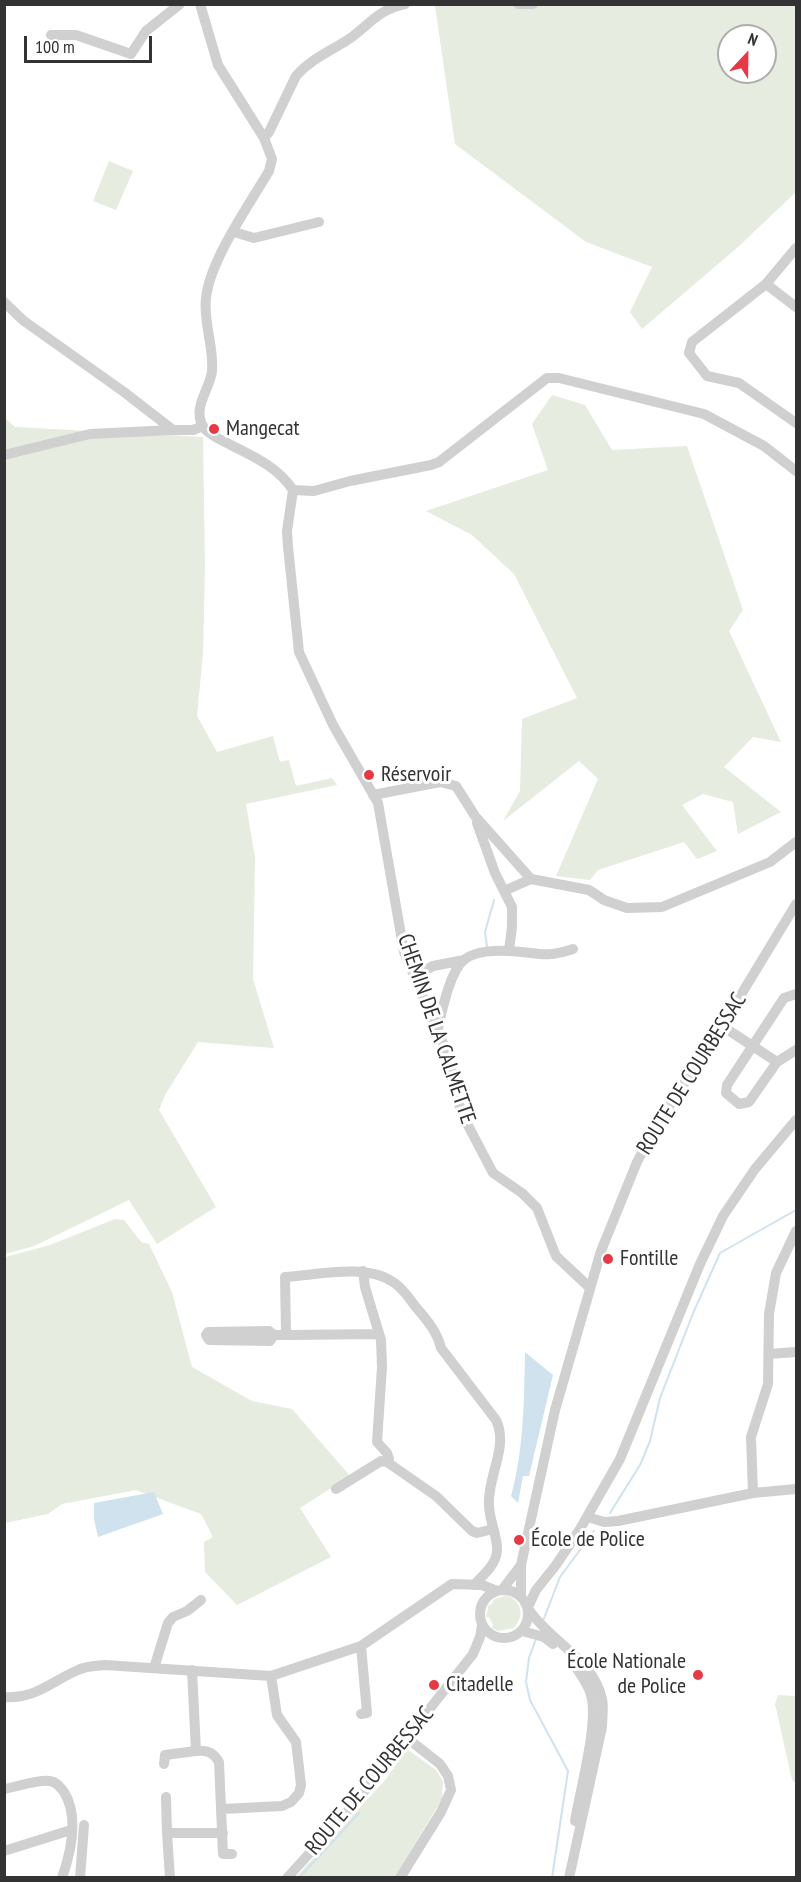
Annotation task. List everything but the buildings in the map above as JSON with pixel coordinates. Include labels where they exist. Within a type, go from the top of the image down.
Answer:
[{"type":"street","points":[[51,35],[76,35],[131,54],[146,31],[180,4]]},
{"type":"street","points":[[200,4],[218,65],[264,138],[272,159],[269,171],[216,262],[206,297],[212,372],[200,408],[203,426],[211,434],[268,465],[284,477],[293,490],[314,491],[439,462],[537,384],[547,378],[559,378],[704,414],[764,446],[796,471]]},
{"type":"street","points":[[264,138],[296,76],[302,70],[346,40],[376,15],[392,7],[405,4]]},
{"type":"street","points":[[518,4],[533,4]]},
{"type":"street","points":[[234,232],[254,238],[320,222]]},
{"type":"street","points":[[796,248],[766,284],[692,342],[689,353],[707,376],[739,383],[796,423]]},
{"type":"street","points":[[766,284],[796,307]]},
{"type":"street","points":[[4,302],[24,321],[173,430]]},
{"type":"street","points":[[4,455],[90,434],[193,430],[203,426]]},
{"type":"street","name":"CHEMIN DE LA CALMETTE","points":[[293,490],[288,519],[288,547],[299,652],[333,724],[378,803],[404,952],[448,1055],[461,1112],[493,1173],[522,1193],[537,1208],[556,1256],[590,1288]]},
{"type":"street","points":[[373,795],[440,782],[456,786],[475,816],[531,879]]},
{"type":"street","points":[[475,816],[495,873],[512,908],[509,950]]},
{"type":"street","points":[[504,891],[531,879],[589,890],[604,900],[627,908],[662,907],[770,862],[796,842]]},
{"type":"street","name":"ROUTE DE COURBESSAC","points":[[525,1602],[521,1564],[555,1410],[601,1251],[638,1162],[658,1123],[722,1026],[796,904]]},
{"type":"street","points":[[414,976],[433,966],[464,960],[484,952],[509,950],[536,955],[556,954],[573,949]]},
{"type":"street","points":[[438,1028],[446,996],[456,971],[464,960]]},
{"type":"street","points":[[796,994],[784,998],[727,1085],[726,1093],[740,1104],[749,1101],[777,1062],[796,1050]]},
{"type":"street","points":[[722,1026],[777,1062]]},
{"type":"street","points":[[525,1602],[556,1565],[588,1517],[624,1450],[700,1264],[723,1216],[754,1169],[796,1120]]},
{"type":"street","points":[[753,1493],[751,1437],[768,1384],[769,1314],[776,1273],[796,1231]]},
{"type":"street","points":[[288,1335],[286,1332],[285,1277],[363,1271],[383,1276],[403,1289],[439,1336],[441,1348],[500,1429],[501,1438],[490,1488],[489,1506],[497,1550],[492,1564],[479,1571],[474,1585],[482,1625],[487,1632],[501,1639],[516,1636],[522,1631],[529,1617],[525,1602]]},
{"type":"street","points":[[363,1271],[365,1287],[381,1340],[382,1367],[377,1442],[387,1453],[389,1459],[387,1462]]},
{"type":"street","points":[[274,1335],[270,1341],[209,1340],[206,1335],[208,1332],[269,1331],[274,1335],[378,1334]]},
{"type":"street","points":[[769,1354],[796,1352]]},
{"type":"street","points":[[336,1489],[381,1461],[387,1462],[436,1496],[472,1531],[477,1533],[493,1529]]},
{"type":"street","points":[[588,1517],[604,1522],[618,1521],[753,1493],[796,1489]]},
{"type":"street","name":"ROUTE DE COURBESSAC","points":[[499,1590],[508,1584],[521,1564]]},
{"type":"street","points":[[4,1697],[20,1698],[32,1695],[79,1669],[90,1666],[105,1665],[271,1676],[361,1646],[452,1584],[482,1585],[499,1590],[509,1590],[525,1602],[537,1621],[583,1665],[596,1682],[603,1702],[602,1727],[569,1878]]},
{"type":"street","points":[[480,1608],[484,1600],[499,1590]]},
{"type":"street","points":[[154,1668],[168,1623],[173,1617],[187,1611],[201,1600]]},
{"type":"street","name":"ROUTE DE COURBESSAC","points":[[287,1878],[356,1802],[473,1654],[482,1625]]},
{"type":"street","points":[[522,1631],[544,1637],[559,1649],[582,1676],[591,1697],[592,1729],[565,1878]]},
{"type":"street","name":"ROUTE DE COURBESSAC","points":[[473,1654],[494,1640],[501,1639]]},
{"type":"street","points":[[361,1646],[367,1713],[361,1714]]},
{"type":"street","points":[[192,1670],[196,1750]]},
{"type":"street","points":[[222,1809],[282,1806],[291,1802],[299,1793],[302,1785],[296,1742],[277,1715],[271,1676]]},
{"type":"street","points":[[400,1878],[451,1790],[448,1776],[440,1764],[407,1738]]},
{"type":"street","points":[[164,1764],[165,1755],[196,1750],[207,1751],[215,1755],[219,1762],[223,1854],[232,1854]]},
{"type":"street","points":[[4,1789],[49,1781],[58,1783],[68,1800],[72,1813],[62,1878]]},
{"type":"street","points":[[166,1797],[170,1878]]},
{"type":"street","points":[[80,1878],[84,1825]]},
{"type":"street","points":[[4,1851],[71,1830]]},
{"type":"street","points":[[167,1833],[223,1833]]},
{"type":"shaded area","points":[[440,4],[796,5],[796,192],[738,247],[642,329],[630,312],[652,267],[586,242],[455,144],[435,6]]},
{"type":"shaded area","points":[[109,161],[133,171],[116,210],[93,201]]},
{"type":"shaded area","points":[[552,395],[585,405],[612,450],[687,446],[743,610],[729,631],[781,742],[753,737],[724,767],[781,812],[738,834],[733,802],[703,794],[682,805],[717,851],[697,859],[684,842],[598,870],[590,880],[556,876],[598,779],[579,761],[503,821],[520,791],[522,719],[577,698],[514,574],[472,535],[426,511],[548,470],[532,424]]},
{"type":"shaded area","points":[[4,417],[15,427],[203,437],[205,568],[203,653],[197,716],[217,752],[273,736],[280,762],[289,760],[296,786],[332,778],[337,785],[246,804],[255,857],[253,979],[274,1048],[198,1042],[165,1095],[159,1110],[216,1207],[157,1244],[129,1200],[34,1246],[5,1254]]},
{"type":"shaded area","points":[[115,1219],[124,1220],[141,1242],[149,1244],[172,1292],[192,1367],[252,1401],[292,1409],[350,1476],[300,1508],[331,1557],[237,1605],[205,1572],[204,1542],[213,1537],[201,1514],[136,1490],[62,1504],[48,1514],[5,1523],[5,1257],[50,1245]]},
{"type":"shaded area","points":[[506,1595],[516,1601],[521,1613],[520,1618],[514,1628],[498,1631],[492,1628],[489,1617],[486,1617],[489,1603],[489,1605],[492,1604],[493,1600]]},
{"type":"shaded area","points":[[778,1695],[796,1696],[796,1783],[792,1780],[775,1704]]},
{"type":"shaded area","points":[[407,1749],[436,1770],[443,1781],[442,1799],[395,1877],[295,1878],[386,1779]]},
{"type":"water","points":[[525,1352],[553,1375],[529,1476],[523,1476],[518,1503],[511,1496],[521,1443]]},
{"type":"water","points":[[154,1492],[163,1514],[98,1537],[94,1519],[94,1503]]},
{"type":"waterway","points":[[487,947],[485,932],[494,900]]},
{"type":"waterway","points":[[610,1513],[640,1465],[650,1441],[660,1398],[694,1311],[720,1253],[796,1210]]},
{"type":"waterway","points":[[543,1621],[560,1577],[594,1531]]},
{"type":"waterway","points":[[536,1639],[529,1658],[526,1682],[530,1700],[568,1771],[552,1878]]},
{"type":"waterway","points":[[299,1878],[359,1813]]},
{"type":"place","name":"Mangecat","points":[[214,429]]},
{"type":"place","name":"Réservoir","points":[[369,775]]},
{"type":"place","name":"Fontille","points":[[608,1259]]},
{"type":"place","name":"École de Police","points":[[519,1540]]},
{"type":"place","name":"École Nationale de Police","points":[[698,1675]]},
{"type":"place","name":"Citadelle","points":[[434,1685]]}]
